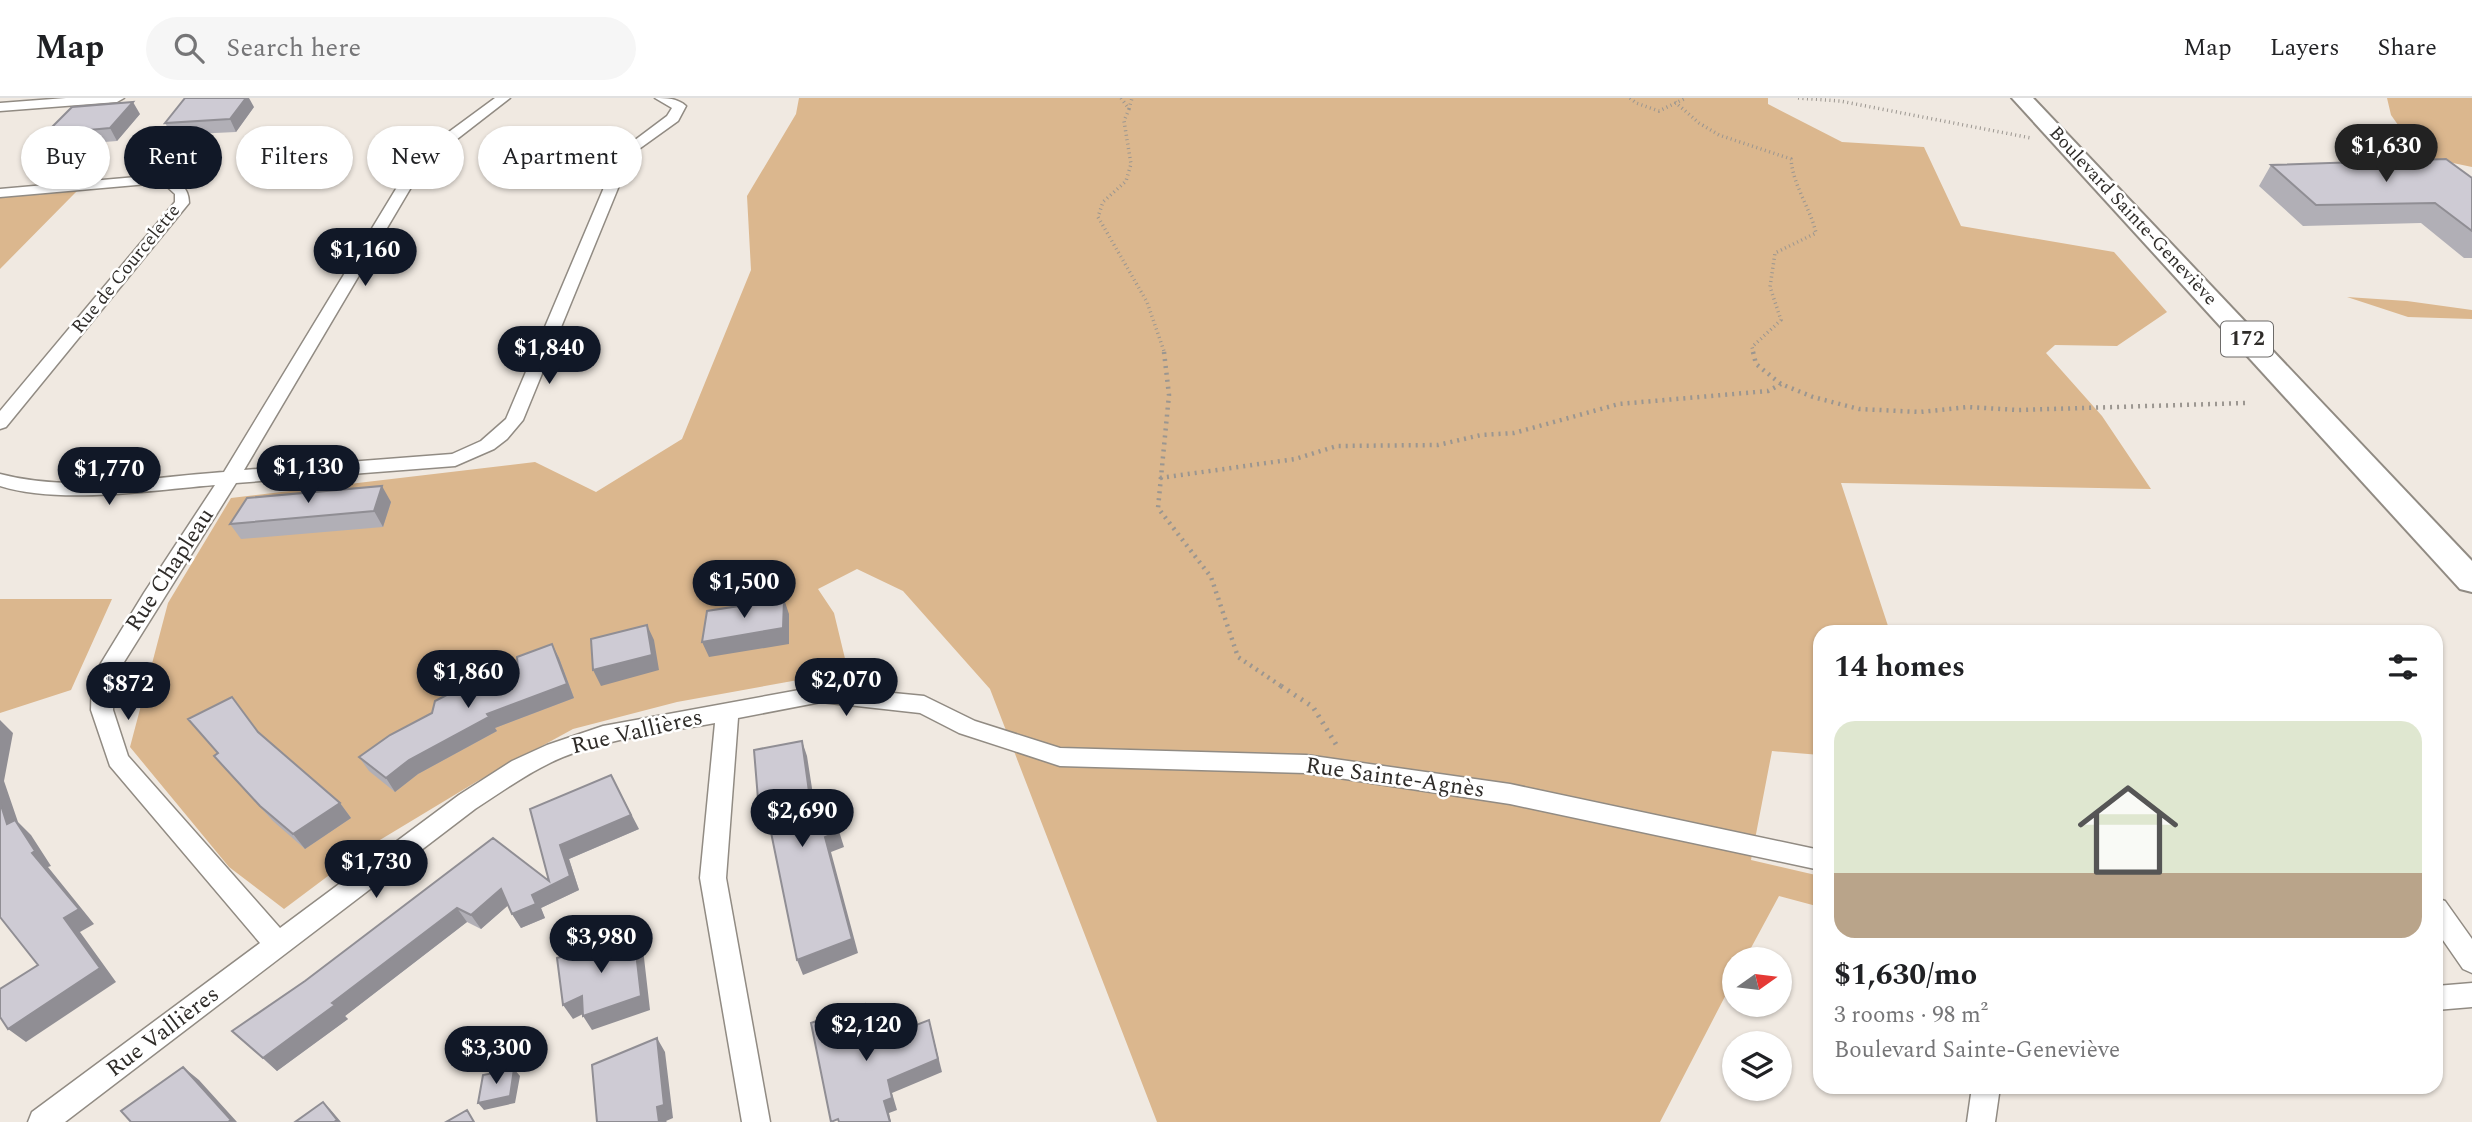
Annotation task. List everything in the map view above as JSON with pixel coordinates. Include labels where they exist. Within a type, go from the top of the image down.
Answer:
[{"type":"main road","name":"Boulevard Sainte-Geneviève","points":[[2022,98],[2472,580]]},
{"type":"street","points":[[0,107],[117,98]]},
{"type":"street","name":"Rue Chapleau","points":[[279,946],[118,760],[102,710],[103,678],[231,476],[407,182],[447,140],[503,98]]},
{"type":"street","points":[[0,480],[20,486],[57,489],[455,460],[483,449],[500,439],[514,420],[626,152],[679,111],[679,106],[662,98]]},
{"type":"street","name":"Rue de Courcelette","points":[[0,193],[124,182]]},
{"type":"street","name":"Rue de Courcelette","points":[[0,423],[182,203],[182,193],[178,189]]},
{"type":"street","name":"Rue Vallières","points":[[42,1122],[467,802],[520,768],[555,751],[603,735],[821,694],[924,705],[967,727]]},
{"type":"street","points":[[727,712],[713,878],[756,1122]]},
{"type":"street","name":"Rue Sainte-Agnès","points":[[967,727],[1060,757],[1306,764],[1510,794],[1813,859]]},
{"type":"street","points":[[2443,919],[2472,961]]},
{"type":"street","points":[[2443,997],[2472,995]]},
{"type":"street","points":[[1981,1122],[1985,1094]]},
{"type":"path","points":[[1121,98],[1129,109]]},
{"type":"path","points":[[1132,98],[1124,121],[1131,164],[1126,181],[1103,202],[1098,217],[1141,290],[1161,335],[1169,393],[1158,508],[1211,577],[1238,657],[1313,707],[1342,754],[1346,771]]},
{"type":"path","points":[[1630,98],[1636,103],[1659,111],[1686,98]]},
{"type":"path","points":[[1798,98],[1840,101],[2066,145]]},
{"type":"path","points":[[1840,101],[1844,98]]},
{"type":"path","points":[[1675,102],[1685,112],[1726,138],[1772,149],[1791,159],[1791,174],[1814,216],[1816,233],[1776,253],[1768,275],[1770,292],[1781,320],[1752,348],[1756,364],[1781,384],[1814,397],[1860,409],[1920,412],[1968,408],[2018,410],[2246,402]]},
{"type":"path","points":[[1160,478],[1295,458],[1337,446],[1438,444],[1481,435],[1514,433],[1619,404],[1768,391],[1781,384]]},
{"type":"shaded area","points":[[799,98],[1768,98],[1768,104],[1842,142],[1924,147],[1961,226],[2114,252],[2167,312],[2117,346],[2055,345],[2046,353],[2102,416],[2151,489],[1841,483],[1888,625],[1813,625],[1813,754],[1772,751],[1751,860],[1813,874],[1813,905],[1779,896],[1751,947],[1722,947],[1722,1002],[1660,1122],[1157,1122],[990,689],[903,591],[857,569],[818,589],[834,613],[848,671],[677,702],[573,729],[476,782],[360,852],[284,909],[229,867],[130,747],[168,603],[231,498],[535,462],[596,492],[682,439],[751,270],[747,196],[796,114]]},
{"type":"shaded area","points":[[2387,98],[2472,98],[2472,167],[2420,156],[2391,115]]},
{"type":"shaded area","points":[[41,189],[79,189],[0,269],[0,192]]},
{"type":"shaded area","points":[[2347,297],[2407,301],[2472,310],[2472,319],[2408,317]]},
{"type":"shaded area","points":[[0,599],[112,599],[71,690],[0,713]]},
{"type":"building","points":[[185,98],[246,98],[230,119],[165,123]]},
{"type":"building","points":[[133,102],[110,128],[53,126],[72,107]]},
{"type":"building","points":[[2446,159],[2472,178],[2472,231],[2435,203],[2316,205],[2271,165]]},
{"type":"building","points":[[382,486],[374,511],[230,524],[247,498]]},
{"type":"building","points":[[784,599],[783,628],[702,642],[707,611]]},
{"type":"building","points":[[647,625],[652,655],[593,670],[591,639]]},
{"type":"building","points":[[552,644],[567,684],[487,714],[489,717],[409,760],[386,778],[359,757],[390,735],[432,713],[435,701],[466,685],[468,688],[518,671],[517,657]]},
{"type":"building","points":[[232,697],[258,732],[340,803],[293,834],[260,806],[214,756],[218,753],[188,719]]},
{"type":"building","points":[[802,741],[810,799],[827,793],[838,832],[825,837],[852,939],[797,960],[764,798],[758,799],[754,750]]},
{"type":"building","points":[[611,775],[631,815],[560,845],[570,876],[532,895],[536,904],[512,914],[501,889],[471,915],[457,908],[332,1003],[335,1005],[263,1058],[232,1031],[305,981],[493,838],[549,881],[530,809]]},
{"type":"building","points":[[0,802],[7,824],[15,820],[35,851],[32,853],[79,909],[64,918],[100,968],[8,1029],[0,1017],[0,989],[38,965],[0,917]]},
{"type":"building","points":[[634,935],[641,996],[583,1016],[582,996],[563,1005],[557,958]]},
{"type":"building","points":[[865,1004],[875,1041],[929,1020],[938,1059],[888,1080],[892,1098],[884,1101],[890,1122],[839,1122],[838,1119],[831,1122],[811,1023]]},
{"type":"building","points":[[657,1038],[664,1105],[657,1107],[659,1122],[597,1122],[592,1065]]},
{"type":"building","points":[[183,1067],[231,1120],[131,1122],[121,1111]]},
{"type":"building","points":[[514,1069],[510,1096],[478,1103],[483,1075]]},
{"type":"building","points":[[323,1102],[337,1120],[295,1122]]},
{"type":"building","points":[[467,1110],[474,1122],[446,1122]]}]
